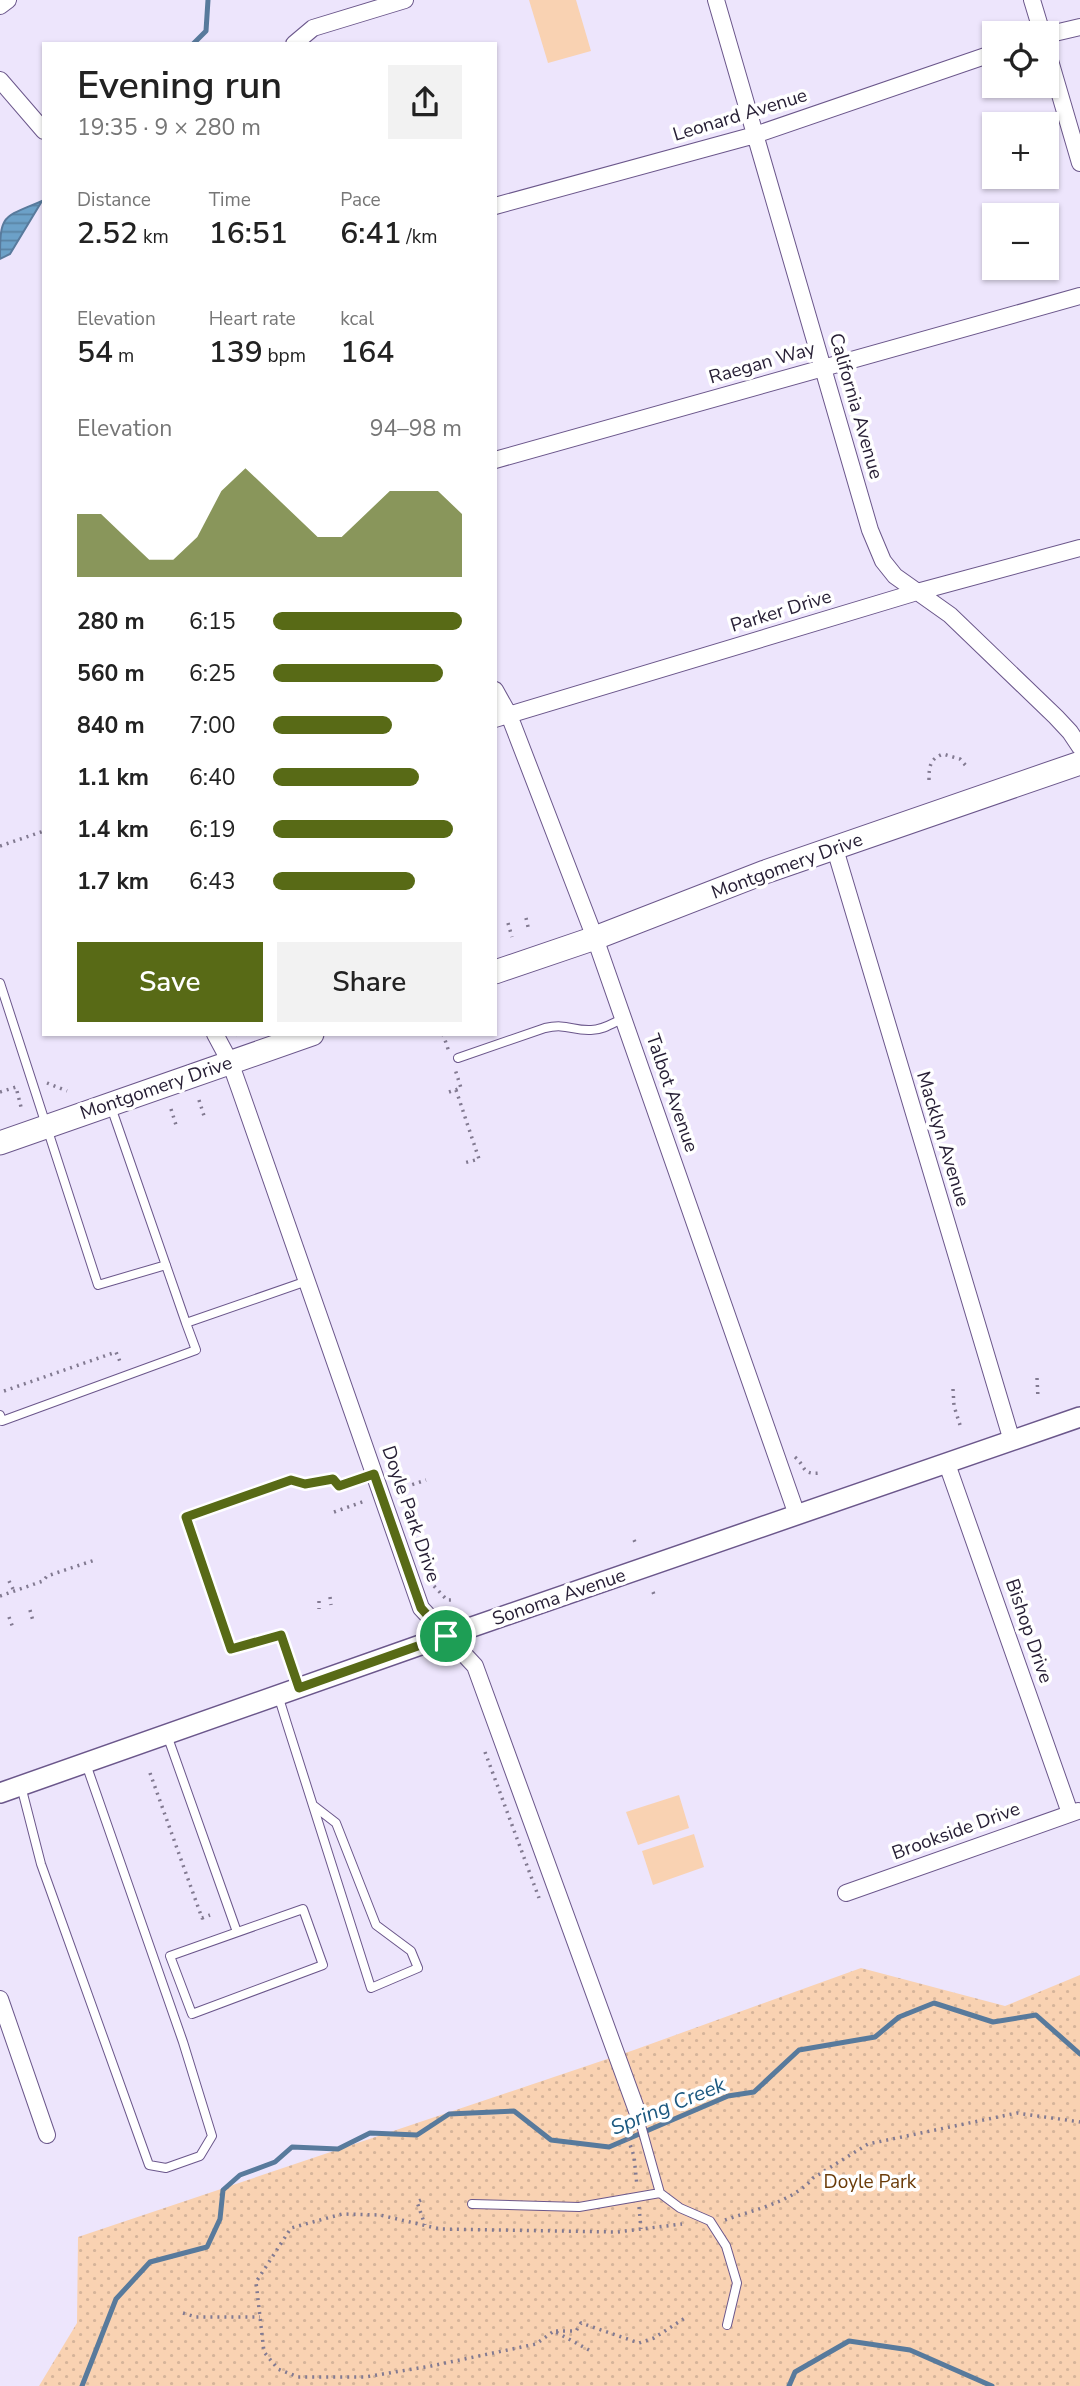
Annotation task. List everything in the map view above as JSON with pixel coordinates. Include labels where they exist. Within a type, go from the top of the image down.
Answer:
[{"type":"main road","name":"Montgomery Drive","points":[[497,971],[595,938],[765,872],[1080,763]]},
{"type":"main road","name":"Montgomery Drive","points":[[0,1143],[306,1036]]},
{"type":"street","points":[[0,6],[8,0]]},
{"type":"street","name":"California Avenue","points":[[716,0],[870,530],[883,561],[895,576],[950,615],[1070,732],[1080,747]]},
{"type":"street","points":[[1032,0],[1039,21]]},
{"type":"street","points":[[296,42],[313,28],[396,1]]},
{"type":"street","points":[[1059,31],[1080,27]]},
{"type":"street","name":"Leonard Avenue","points":[[497,205],[755,135],[982,57]]},
{"type":"street","points":[[0,80],[42,129]]},
{"type":"street","points":[[1059,91],[1080,163]]},
{"type":"street","name":"Raegan Way","points":[[497,459],[1080,296]]},
{"type":"street","name":"Parker Drive","points":[[502,717],[917,592],[1080,548]]},
{"type":"street","name":"Talbot Avenue","points":[[497,698],[502,717],[595,938],[797,1515]]},
{"type":"street","name":"Macklyn Avenue","points":[[835,849],[1012,1441]]},
{"type":"street","name":"Doyle Park Drive","points":[[216,1036],[230,1062],[421,1608],[475,1666],[637,2111]]},
{"type":"street","name":"Sonoma Avenue","points":[[0,1793],[1080,1417]]},
{"type":"street","name":"Bishop Drive","points":[[947,1464],[1075,1812]]},
{"type":"street","name":"Brookside Drive","points":[[846,1893],[1075,1812]]},
{"type":"street","points":[[0,1999],[47,2135]]},
{"type":"lane","points":[[0,983],[98,1285],[166,1265]]},
{"type":"lane","points":[[458,1058],[545,1028],[559,1025],[589,1031],[624,1018]]},
{"type":"lane","points":[[0,1415],[2,1421],[196,1350],[110,1105]]},
{"type":"lane","points":[[186,1323],[307,1281]]},
{"type":"lane","points":[[299,1688],[281,1635],[231,1649],[186,1517],[291,1480],[305,1484],[333,1479],[339,1486],[374,1474]]},
{"type":"lane","points":[[278,1695],[371,1988],[418,1968],[411,1951],[376,1925],[336,1823],[314,1806]]},
{"type":"lane","points":[[167,1735],[237,1932]]},
{"type":"lane","points":[[21,1786],[41,1864],[149,2165],[166,2168],[200,2156],[212,2136],[183,2042],[85,1764]]},
{"type":"lane","points":[[303,1909],[323,1965],[192,2014],[170,1956],[237,1932],[303,1909]]},
{"type":"lane","points":[[637,2111],[660,2193],[680,2208],[710,2221],[726,2246],[737,2283],[727,2325]]},
{"type":"lane","points":[[472,2204],[579,2207],[660,2193]]},
{"type":"path","points":[[929,780],[930,764],[943,754],[960,759],[967,767]]},
{"type":"path","points":[[0,846],[42,832]]},
{"type":"path","points":[[526,918],[529,932]]},
{"type":"path","points":[[508,923],[512,937]]},
{"type":"path","points":[[47,1083],[66,1091]]},
{"type":"path","points":[[0,1092],[16,1087],[21,1107]]},
{"type":"path","points":[[456,1090],[479,1159],[464,1163]]},
{"type":"path","points":[[199,1100],[205,1119]]},
{"type":"path","points":[[171,1109],[176,1125]]},
{"type":"path","points":[[4,1391],[116,1352],[121,1364],[128,1362]]},
{"type":"path","points":[[1037,1378],[1038,1398]]},
{"type":"path","points":[[953,1389],[954,1406],[960,1425]]},
{"type":"path","points":[[795,1457],[804,1470],[811,1474],[820,1473]]},
{"type":"path","points":[[399,1489],[426,1480]]},
{"type":"path","points":[[334,1512],[365,1501]]},
{"type":"path","points":[[0,1596],[95,1560]]},
{"type":"path","points":[[9,1581],[14,1591]]},
{"type":"path","points":[[434,1586],[447,1600],[455,1601]]},
{"type":"path","points":[[330,1597],[331,1605]]},
{"type":"path","points":[[319,1601],[319,1609]]},
{"type":"path","points":[[30,1610],[33,1621]]},
{"type":"path","points":[[9,1617],[13,1628]]},
{"type":"path","points":[[150,1773],[202,1918],[210,1915]]},
{"type":"path","points":[[688,2316],[654,2338],[639,2343],[581,2323],[576,2332],[554,2332],[536,2344],[431,2366],[365,2376],[298,2376],[278,2368],[264,2352],[256,2283],[291,2228],[342,2214],[380,2215],[440,2229],[480,2230],[617,2232],[724,2220],[782,2199],[868,2144],[1017,2113],[1080,2122]]},
{"type":"path","points":[[620,2114],[634,2156],[642,2229]]},
{"type":"path","points":[[421,2200],[417,2202],[425,2225]]},
{"type":"path","points":[[183,2313],[196,2317],[260,2317]]},
{"type":"path","points":[[554,2332],[589,2350]]},
{"type":"green space","points":[[529,0],[576,0],[591,51],[548,63]]},
{"type":"green space","points":[[679,1795],[689,1828],[638,1845],[626,1812]]},
{"type":"green space","points":[[694,1834],[704,1867],[653,1885],[642,1851]]},
{"type":"green space","name":"Doyle Park","points":[[861,1968],[1005,2006],[1080,1975],[1080,2386],[39,2386],[77,2323],[78,2237],[634,2050]]},
{"type":"water","points":[[42,201],[10,254],[0,259],[1,233],[6,220]]},
{"type":"waterway","points":[[195,42],[206,31],[208,0]]},
{"type":"waterway","name":"Spring Creek","points":[[82,2386],[116,2299],[150,2262],[207,2247],[220,2219],[223,2190],[240,2175],[275,2162],[292,2147],[338,2149],[370,2133],[417,2135],[449,2114],[514,2111],[551,2140],[609,2147],[728,2096],[754,2092],[799,2050],[875,2037],[899,2017],[934,2003],[993,2022],[1036,2015],[1080,2054]]},
{"type":"waterway","points":[[789,2386],[795,2372],[849,2341],[910,2350],[992,2386]]},
{"type":"route","points":[[374,1474],[421,1608],[446,1636],[299,1688],[281,1635],[231,1649],[186,1517],[291,1480],[305,1484],[333,1479],[339,1486],[374,1474]]}]
